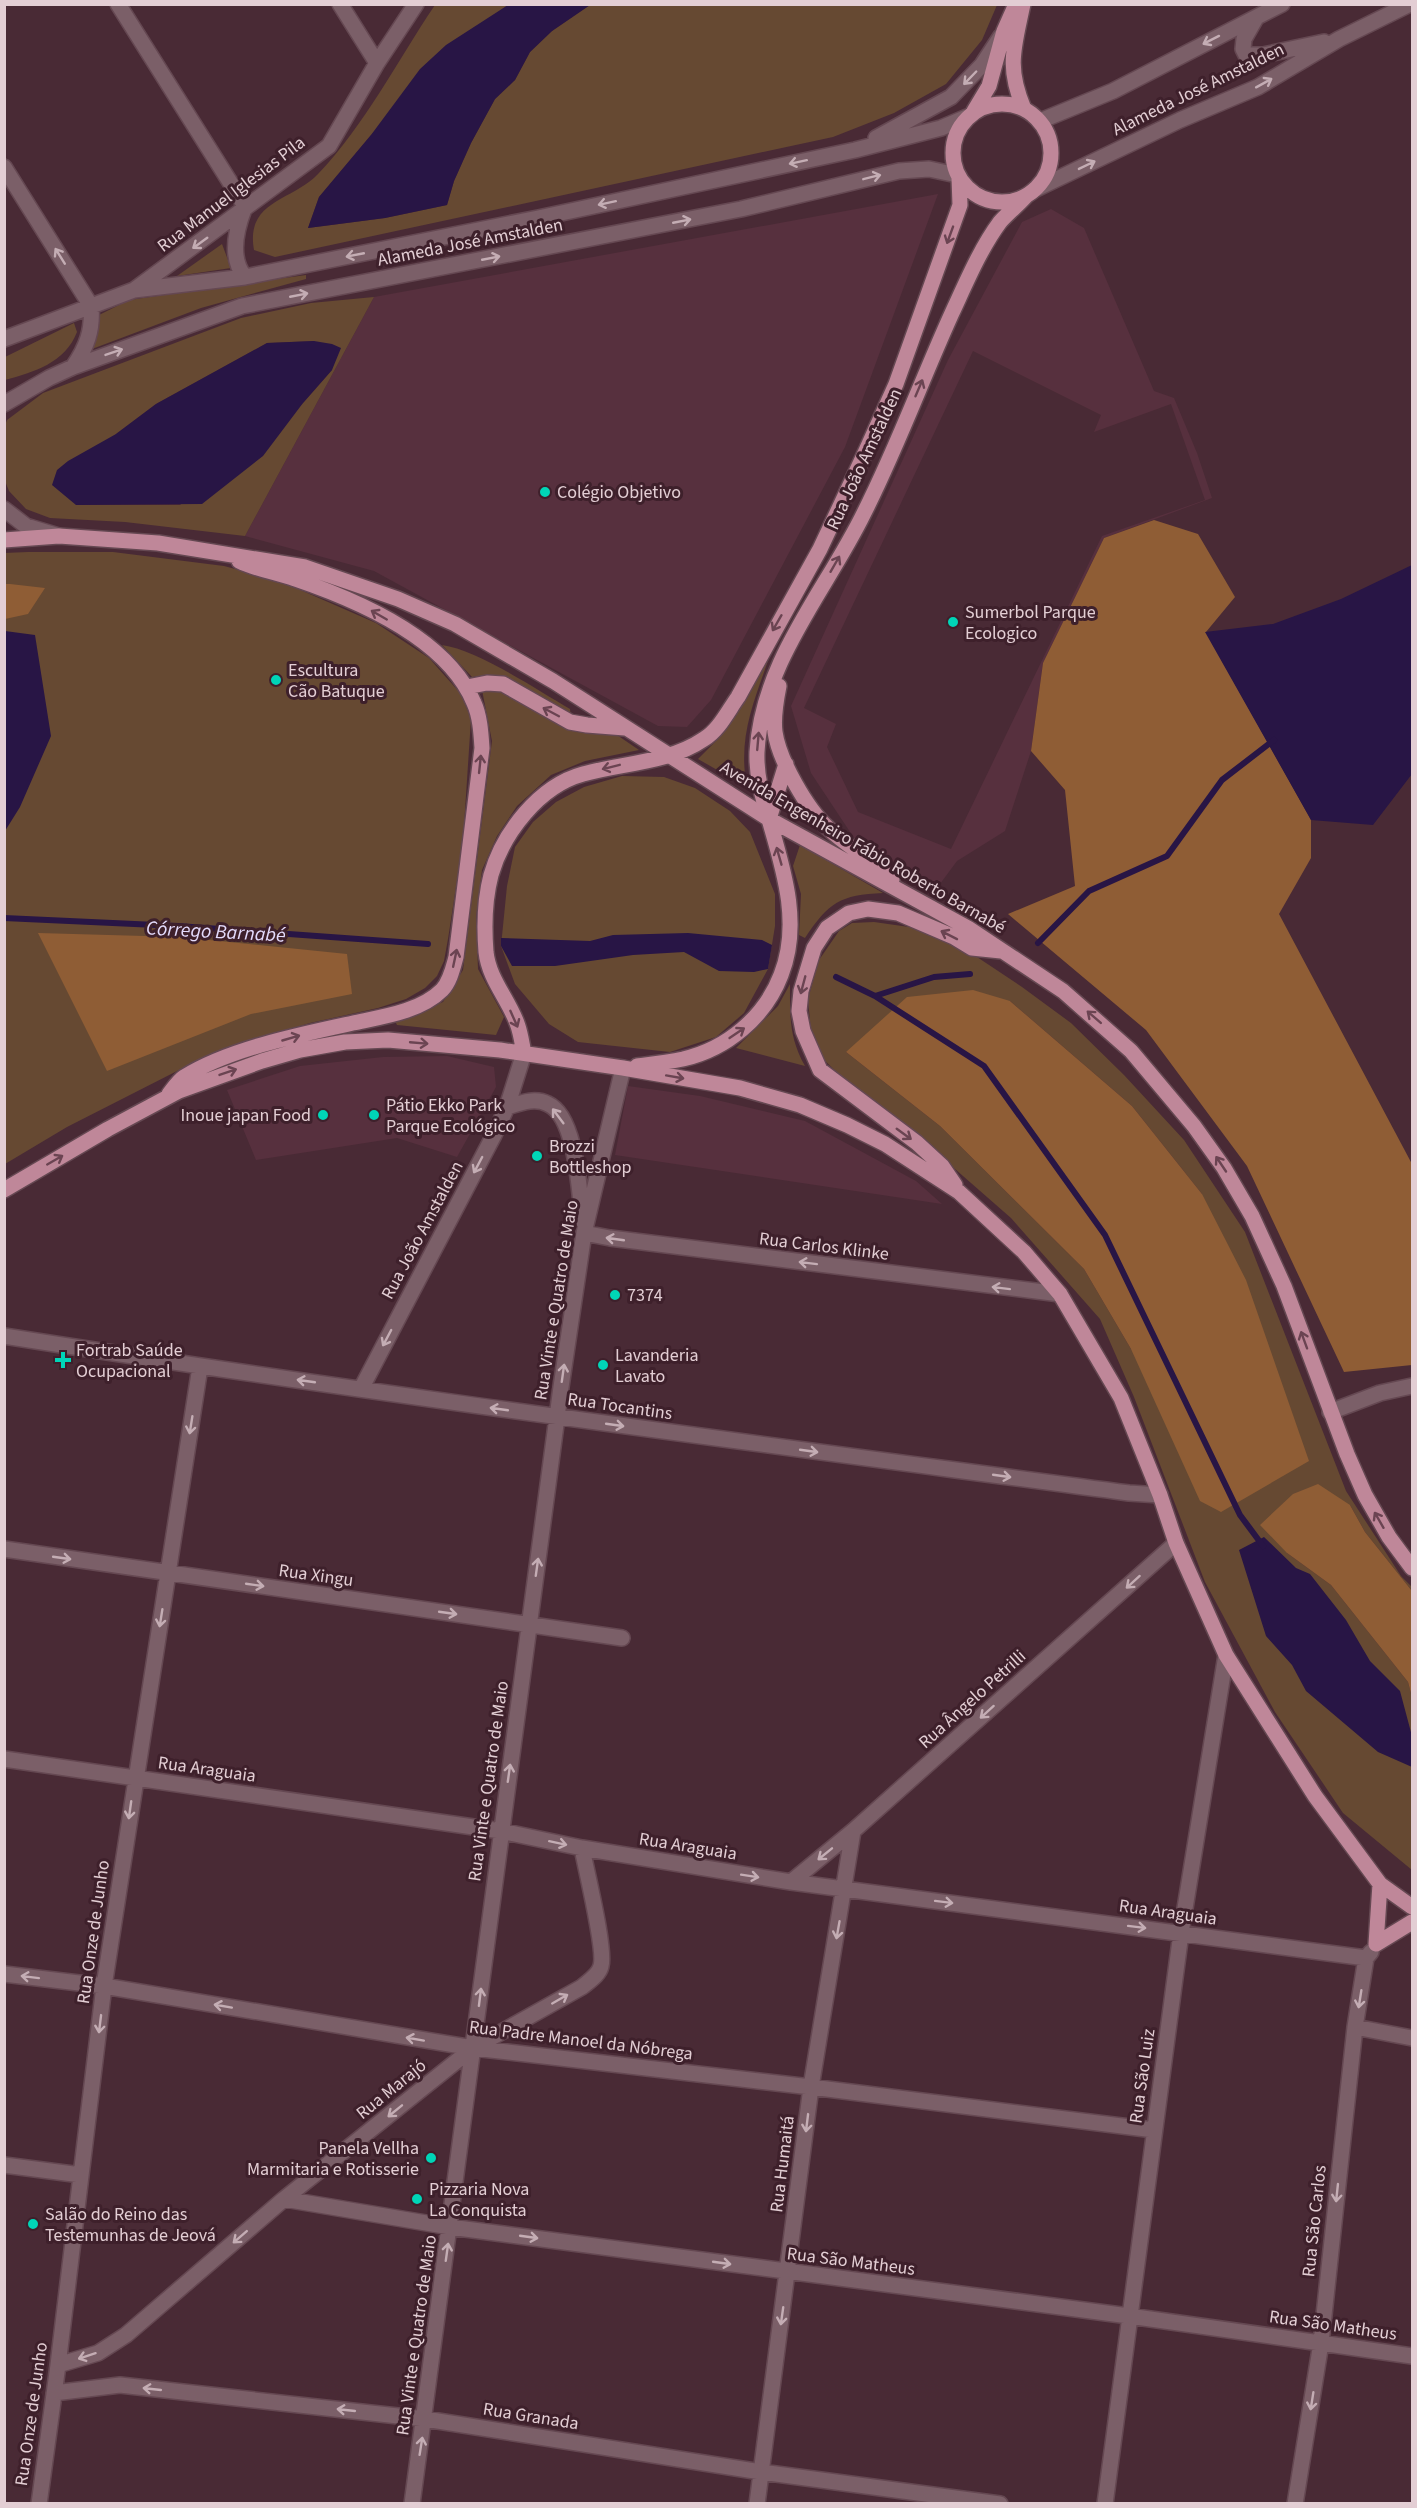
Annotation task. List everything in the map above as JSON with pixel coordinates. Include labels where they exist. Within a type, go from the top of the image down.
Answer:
[{"type":"main road","points":[[970,114],[990,104],[1008,104],[1024,109],[1040,121],[1047,132],[1051,158],[1048,171],[1030,193],[1012,202],[981,199],[958,177],[952,155],[955,135],[989,86],[1004,31],[1016,4]]},
{"type":"main road","points":[[1023,4],[1011,63],[1016,89],[1024,109]]},
{"type":"main road","name":"Rua João Amstalden","points":[[524,1053],[518,1026],[491,973],[486,954],[487,906],[491,876],[501,850],[523,816],[561,784],[579,775],[668,756],[689,749],[707,738],[738,697],[820,549],[896,384],[956,220],[960,205],[958,177]]},
{"type":"main road","name":"Rua João Amstalden","points":[[622,1068],[685,1059],[711,1049],[741,1032],[757,1017],[782,974],[790,928],[789,900],[784,873],[761,797],[758,773],[759,730],[766,702],[787,647],[864,514],[933,355],[986,243],[1001,221],[1030,193]]},
{"type":"main road","name":"Avenida Engenheiro Fábio Roberto Barnabé","points":[[4,540],[59,537],[114,538],[225,554],[305,567],[398,599],[455,624],[553,681],[769,819],[902,891],[1004,951],[1063,991],[1131,1051],[1194,1126],[1224,1168],[1252,1216],[1284,1286],[1330,1412],[1365,1496],[1389,1537],[1413,1568]]},
{"type":"main road","points":[[166,1098],[182,1078],[216,1061],[302,1035],[399,1012],[442,990],[456,957],[482,748],[476,705],[467,687],[448,663],[431,648],[367,608],[314,586],[252,567],[225,554]]},
{"type":"main road","points":[[787,647],[775,715],[775,732],[786,764],[808,803],[827,828],[882,868],[902,891]]},
{"type":"main road","points":[[467,687],[487,683],[502,684],[570,722],[628,728]]},
{"type":"main road","points":[[769,819],[786,764]]},
{"type":"main road","points":[[959,1192],[942,1166],[917,1143],[850,1095],[820,1070],[803,1031],[799,1011],[801,991],[814,948],[827,928],[849,913],[868,909],[898,913],[954,937],[972,948],[1004,951]]},
{"type":"main road","points":[[4,1190],[166,1098],[224,1073],[262,1061],[300,1050],[345,1042],[388,1040],[524,1053],[622,1068],[740,1088],[800,1105],[848,1125],[885,1144],[959,1192],[1024,1252],[1060,1294],[1121,1398],[1160,1495],[1176,1543],[1226,1655],[1315,1796],[1380,1884],[1413,1907]]},
{"type":"main road","points":[[1376,1944],[1380,1884]]},
{"type":"main road","points":[[1376,1944],[1413,1922]]},
{"type":"street","points":[[118,4],[245,206],[236,231],[239,269],[245,277]]},
{"type":"street","points":[[340,4],[377,63]]},
{"type":"street","name":"Rua Manuel Iglesias Pila","points":[[4,339],[134,290],[329,146],[377,63],[416,4]]},
{"type":"street","points":[[1040,121],[1113,91],[1282,4]]},
{"type":"street","name":"Alameda José Amstalden","points":[[1030,193],[1180,120],[1258,87],[1339,39],[1410,4]]},
{"type":"street","points":[[1256,18],[1244,39],[1243,49],[1246,55],[1263,55],[1339,39]]},
{"type":"street","points":[[855,150],[951,97],[982,66],[1004,31]]},
{"type":"street","name":"Alameda José Amstalden","points":[[134,290],[245,277],[855,150],[940,128],[970,114]]},
{"type":"street","points":[[4,167],[91,306],[92,322],[86,350],[73,367]]},
{"type":"street","name":"Alameda José Amstalden","points":[[4,404],[73,367],[242,306],[741,209],[899,171],[929,169],[958,177]]},
{"type":"street","points":[[4,509],[26,526],[59,537]]},
{"type":"street","name":"Rua João Amstalden","points":[[361,1389],[507,1107],[524,1053]]},
{"type":"street","name":"Rua Vinte e Quatro de Maio","points":[[412,2504],[557,1417],[584,1233],[622,1068]]},
{"type":"street","points":[[507,1107],[531,1100],[549,1104],[562,1119],[571,1140],[576,1165],[584,1233]]},
{"type":"street","name":"Rua Carlos Klinke","points":[[584,1233],[1060,1294]]},
{"type":"street","name":"Rua Tocantins","points":[[4,1336],[200,1367],[557,1417],[1117,1492],[1160,1495]]},
{"type":"street","name":"Rua Onze de Junho","points":[[39,2504],[104,1986],[200,1367]]},
{"type":"street","points":[[1330,1412],[1380,1393],[1413,1386]]},
{"type":"street","name":"Rua Ângelo Petrilli","points":[[790,1882],[853,1831],[1176,1543]]},
{"type":"street","name":"Rua Xingu","points":[[4,1549],[622,1638]]},
{"type":"street","name":"Rua São Luiz","points":[[1105,2504],[1181,1933],[1226,1655]]},
{"type":"street","name":"Rua Araguaia","points":[[4,1759],[501,1831],[582,1848],[790,1882],[1366,1959]]},
{"type":"street","name":"Rua Humaitá","points":[[757,2504],[811,2087],[853,1831]]},
{"type":"street","name":"Rua Marajó","points":[[58,2365],[98,2353],[126,2336],[284,2199],[473,2048],[594,1978],[602,1966],[600,1941],[582,1848]]},
{"type":"street","name":"Rua São Carlos","points":[[1295,2504],[1321,2343],[1355,2027],[1366,1959],[1376,1944]]},
{"type":"street","name":"Rua Padre Manoel da Nóbrega","points":[[4,1974],[104,1986],[473,2048],[1154,2130]]},
{"type":"street","points":[[1355,2027],[1413,2038]]},
{"type":"street","points":[[4,2164],[81,2175]]},
{"type":"street","name":"Rua São Matheus","points":[[284,2199],[450,2227],[1129,2316],[1413,2356]]},
{"type":"street","name":"Rua Granada","points":[[54,2393],[120,2385],[425,2419],[761,2472],[1000,2504]]},
{"type":"shaded area","points":[[435,5],[508,5],[371,135],[319,197],[308,228],[385,218],[447,205],[454,181],[471,143],[495,99],[515,80],[530,52],[552,31],[590,5],[997,5],[982,40],[946,84],[894,113],[833,137],[275,257],[254,250],[253,233],[264,211],[273,203],[308,183],[335,155],[366,114]]},
{"type":"shaded area","points":[[508,5],[590,5],[552,31],[530,52],[515,80],[495,99],[471,143],[454,181],[447,205],[385,218],[308,228],[319,197],[371,135],[420,69],[446,45]]},
{"type":"shaded area","name":"Colégio Objetivo","points":[[938,194],[845,447],[711,700],[687,727],[658,726],[374,571],[245,536],[374,297]]},
{"type":"shaded area","points":[[1051,209],[1084,228],[1154,391],[1174,398],[1197,453],[1212,498],[1104,538],[1043,663],[1031,751],[1005,831],[957,861],[937,888],[854,838],[811,773],[791,706],[948,360],[1022,222]],"holes":[[[973,351],[1101,415],[1094,432],[1171,404],[1205,500],[1102,536],[951,849],[858,812],[827,747],[836,724],[804,708]]]},
{"type":"shaded area","points":[[222,244],[231,268],[177,276]]},
{"type":"shaded area","points":[[306,275],[306,279],[201,308],[92,349],[99,315],[129,300]]},
{"type":"shaded area","points":[[374,297],[245,536],[125,522],[50,518],[26,509],[9,491],[5,481],[4,428],[7,420],[43,393],[241,318],[311,303]],"holes":[[[314,341],[332,370],[303,403],[180,505],[76,505],[116,434],[156,404],[267,343]]]},
{"type":"shaded area","points":[[74,323],[77,332],[72,343],[57,359],[47,365],[5,380],[5,357]]},
{"type":"shaded area","points":[[314,341],[341,348],[332,370],[303,403],[263,456],[202,504],[76,505],[52,485],[57,470],[68,461],[116,434],[156,404],[267,343]]},
{"type":"shaded area","points":[[1154,520],[1198,534],[1235,597],[1206,632],[1311,820],[1311,858],[1279,914],[1412,1164],[1412,1365],[1344,1372],[1247,1166],[1146,1030],[1008,914],[1075,886],[1065,790],[1031,751],[1043,663],[1104,538]]},
{"type":"shaded area","points":[[113,552],[224,566],[280,581],[376,623],[429,658],[461,694],[471,719],[463,841],[448,939],[444,961],[437,976],[425,988],[406,999],[378,1008],[310,1023],[236,1045],[181,1069],[67,1127],[5,1164],[4,553]]},
{"type":"shaded area","points":[[1412,565],[1412,774],[1373,825],[1311,820],[1205,632],[1273,624],[1341,599]]},
{"type":"shaded area","points":[[5,584],[45,588],[28,614],[5,619]]},
{"type":"shaded area","points":[[5,631],[35,635],[51,736],[20,807],[5,831]]},
{"type":"shaded area","points":[[442,645],[473,654],[490,662],[570,709],[571,717],[512,683],[486,677],[472,677]]},
{"type":"shaded area","points":[[768,661],[746,735],[744,765],[746,782],[740,783],[698,759],[720,737]]},
{"type":"shaded area","points":[[501,689],[617,735],[639,750],[585,761],[551,775],[517,806],[497,836],[482,870],[476,917],[478,969],[504,1017],[496,1035],[397,1025],[395,1021],[443,1002],[463,970],[492,741],[482,690]]},
{"type":"shaded area","points":[[622,776],[664,777],[695,788],[730,811],[750,832],[775,894],[775,926],[768,969],[744,1013],[716,1037],[670,1052],[578,1042],[549,1024],[515,984],[501,946],[507,886],[515,847],[533,822],[556,802],[584,787]]},
{"type":"shaded area","points":[[800,845],[883,893],[856,896],[837,903],[821,916],[805,938],[799,935],[801,894],[793,866]]},
{"type":"shaded area","points":[[874,922],[923,929],[977,957],[1071,1023],[1124,1075],[1184,1140],[1245,1232],[1346,1491],[1401,1576],[1412,1587],[1412,1591],[1365,1532],[1350,1505],[1287,1553],[1331,1585],[1408,1682],[1412,1697],[1412,1870],[1343,1813],[1275,1712],[1205,1582],[1134,1397],[1100,1319],[1011,1218],[947,1162],[855,1090],[820,1056],[811,1032],[808,999],[819,960],[839,931],[852,923]],"holes":[[[1010,1001],[1132,1106],[1202,1194],[1131,1349],[1084,1269],[940,1126],[846,1052]]]},
{"type":"shaded area","points":[[38,933],[180,937],[347,954],[352,994],[251,1014],[107,1071]]},
{"type":"shaded area","points":[[688,933],[762,940],[772,945],[768,969],[754,972],[719,971],[684,952],[633,955],[555,966],[512,966],[501,946],[501,938],[590,941],[613,935]]},
{"type":"shaded area","points":[[790,984],[793,1036],[805,1066],[736,1048],[778,1006]]},
{"type":"shaded area","points":[[973,990],[1010,1001],[1132,1106],[1202,1194],[1246,1280],[1309,1461],[1221,1512],[1200,1501],[1131,1349],[1084,1269],[940,1126],[846,1052],[907,997]]},
{"type":"shaded area","points":[[447,1056],[494,1067],[496,1087],[457,1157],[397,1138],[256,1160],[227,1090],[300,1066],[383,1057]]},
{"type":"shaded area","points":[[628,1086],[700,1096],[805,1121],[916,1181],[942,1204],[615,1155]]},
{"type":"shaded area","points":[[1318,1484],[1350,1505],[1365,1532],[1412,1591],[1412,1697],[1408,1682],[1331,1585],[1287,1553],[1260,1525],[1293,1494]]},
{"type":"shaded area","points":[[1264,1537],[1296,1568],[1310,1574],[1346,1620],[1370,1661],[1400,1691],[1412,1736],[1412,1767],[1378,1752],[1306,1691],[1292,1665],[1266,1636],[1239,1550]]},
{"type":"waterway","name":"Córrego Barnabé","points":[[1038,943],[1089,891],[1167,856],[1222,780],[1274,740]]},
{"type":"waterway","name":"Córrego Barnabé","points":[[4,918],[178,926],[428,944]]},
{"type":"waterway","name":"Córrego Barnabé","points":[[875,996],[934,977],[970,974]]},
{"type":"waterway","points":[[836,977],[875,996],[984,1066],[1105,1235],[1240,1515],[1263,1546]]},
{"type":"place","name":"Colégio Objetivo","points":[[545,492]]},
{"type":"place","name":"Sumerbol Parque Ecologico","points":[[953,622]]},
{"type":"place","name":"Escultura Cão Batuque","points":[[276,680]]},
{"type":"place","name":"Inoue japan Food","points":[[323,1115]]},
{"type":"place","name":"Pátio Ekko Park Parque Ecológico","points":[[374,1115]]},
{"type":"place","name":"Brozzi Bottleshop","points":[[537,1156]]},
{"type":"place","name":"7374","points":[[615,1295]]},
{"type":"place","name":"Fortrab Saúde Ocupacional","points":[[63,1360]]},
{"type":"place","name":"Lavanderia Lavato","points":[[603,1365]]},
{"type":"place","name":"Panela Vellha Marmitaria e Rotisserie","points":[[431,2158]]},
{"type":"place","name":"Pizzaria Nova La Conquista","points":[[417,2199]]},
{"type":"place","name":"Salão do Reino das Testemunhas de Jeová","points":[[33,2224]]}]
